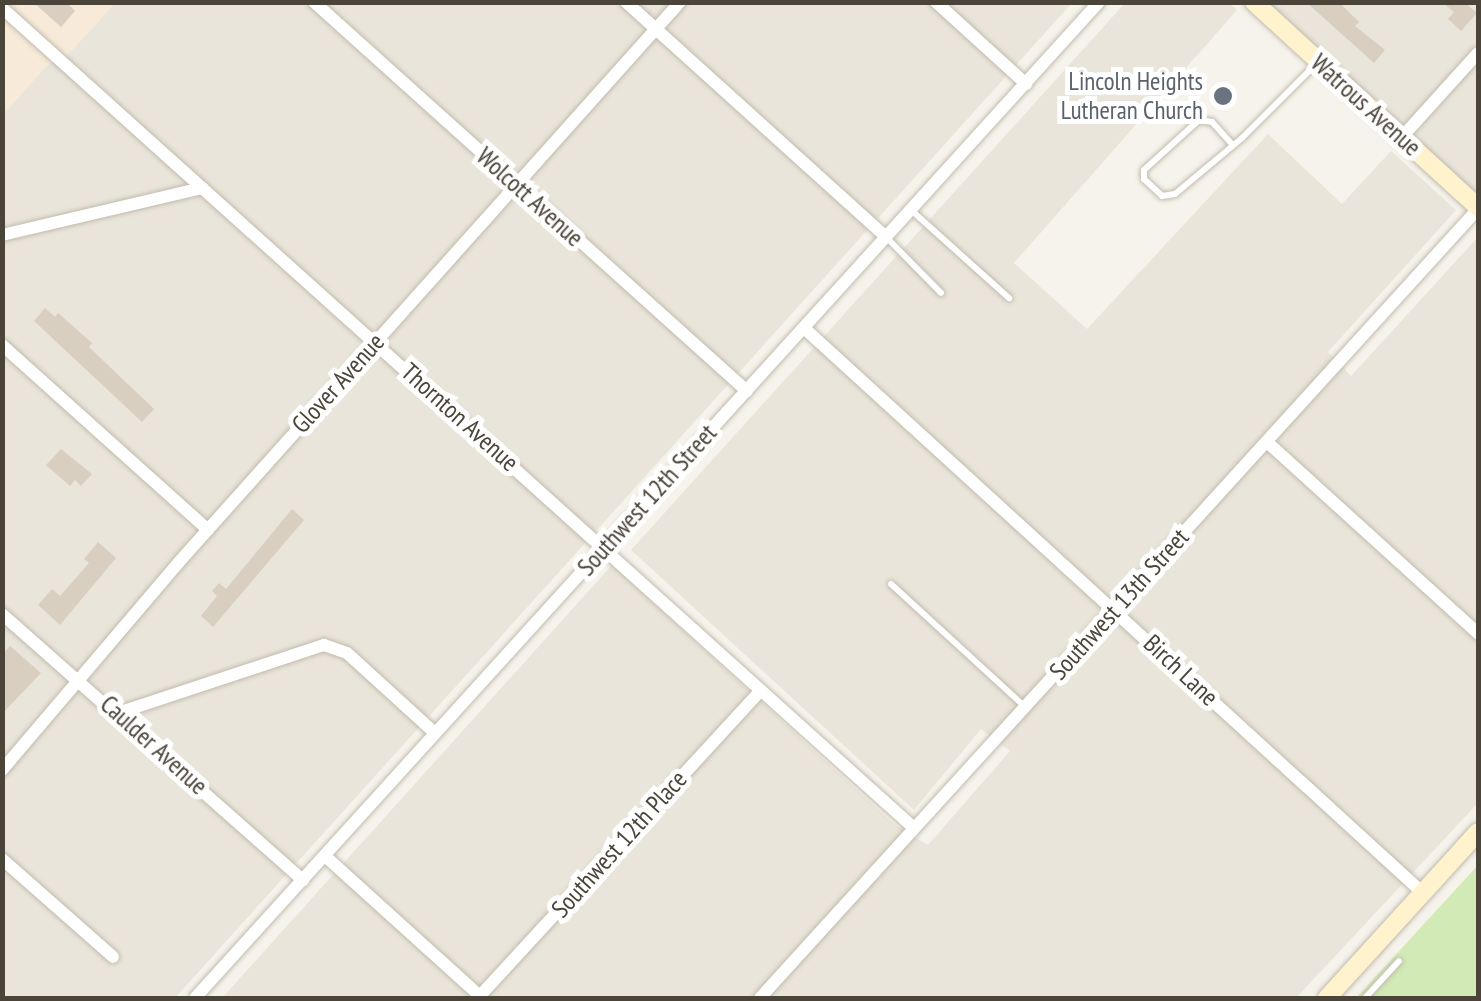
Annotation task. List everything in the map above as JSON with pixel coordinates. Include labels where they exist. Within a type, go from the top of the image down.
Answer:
[{"type":"street","name":"Wolcott Avenue","points":[[314,2],[746,392]]},
{"type":"street","points":[[626,2],[886,238]]},
{"type":"street","name":"Glover Avenue","points":[[2,770],[208,530],[680,2]]},
{"type":"street","points":[[936,2],[1026,84]]},
{"type":"street","name":"Southwest 12th Street","points":[[195,998],[1100,2]]},
{"type":"street","name":"Watrous Avenue","points":[[1254,2],[1478,208]]},
{"type":"street","name":"Thornton Avenue","points":[[2,8],[376,340],[914,828]]},
{"type":"street","points":[[1402,137],[1478,53]]},
{"type":"street","points":[[2,236],[203,188]]},
{"type":"street","name":"Southwest 13th Street","points":[[760,998],[1478,208]]},
{"type":"street","name":"Birch Lane","points":[[804,328],[1423,893]]},
{"type":"street","points":[[2,345],[208,530]]},
{"type":"street","points":[[1267,442],[1478,633]]},
{"type":"street","name":"Caulder Avenue","points":[[2,614],[82,680],[303,880]]},
{"type":"street","points":[[118,713],[324,645],[348,653],[435,733]]},
{"type":"street","name":"Southwest 12th Place","points":[[480,998],[760,690]]},
{"type":"street","points":[[1328,998],[1478,832]]},
{"type":"street","points":[[324,856],[480,998]]},
{"type":"street","points":[[2,858],[113,958]]},
{"type":"lane","points":[[1232,143],[1212,122],[1199,120],[1144,170],[1144,179],[1169,196],[1242,138],[1319,61]]},
{"type":"lane","points":[[911,210],[1008,298]]},
{"type":"lane","points":[[886,238],[941,293]]},
{"type":"lane","points":[[890,584],[1025,707]]},
{"type":"lane","points":[[1365,998],[1399,961]]},
{"type":"shaded area","points":[[3,3],[115,3],[62,61],[55,56],[3,115]]},
{"type":"shaded area","points":[[115,3],[1072,3],[175,998],[3,998],[2,115],[46,66],[73,49]]},
{"type":"shaded area","points":[[1125,3],[1229,3],[1237,10],[1014,263],[1087,329],[1268,134],[1342,204],[1391,151],[1456,210],[1328,352],[1351,376],[1478,237],[1478,803],[1296,998],[222,998],[612,565],[895,825],[928,845],[1010,751],[981,729],[914,810],[631,550]]},
{"type":"shaded area","points":[[1254,3],[1478,3],[1478,207]]},
{"type":"green space","points":[[1478,865],[1478,998],[1356,998]]},
{"type":"building","points":[[33,2],[66,2],[75,11],[61,27]]},
{"type":"building","points":[[1306,2],[1339,2],[1359,22],[1355,26],[1385,50],[1374,63]]},
{"type":"building","points":[[1442,2],[1464,2],[1477,13],[1461,31],[1448,19],[1454,12]]},
{"type":"building","points":[[45,308],[55,317],[58,313],[92,343],[89,347],[154,409],[142,422],[34,321]]},
{"type":"building","points":[[61,449],[92,474],[81,486],[75,480],[70,486],[46,465]]},
{"type":"building","points":[[292,509],[304,520],[213,627],[201,616],[217,596],[212,591],[219,583],[226,589]]},
{"type":"building","points":[[98,542],[116,558],[60,625],[38,605],[52,589],[60,596],[89,563],[84,559]]},
{"type":"building","points":[[10,646],[41,673],[2,714],[2,655]]},
{"type":"place","name":"Lincoln Heights Lutheran Church","points":[[1223,96]]}]
